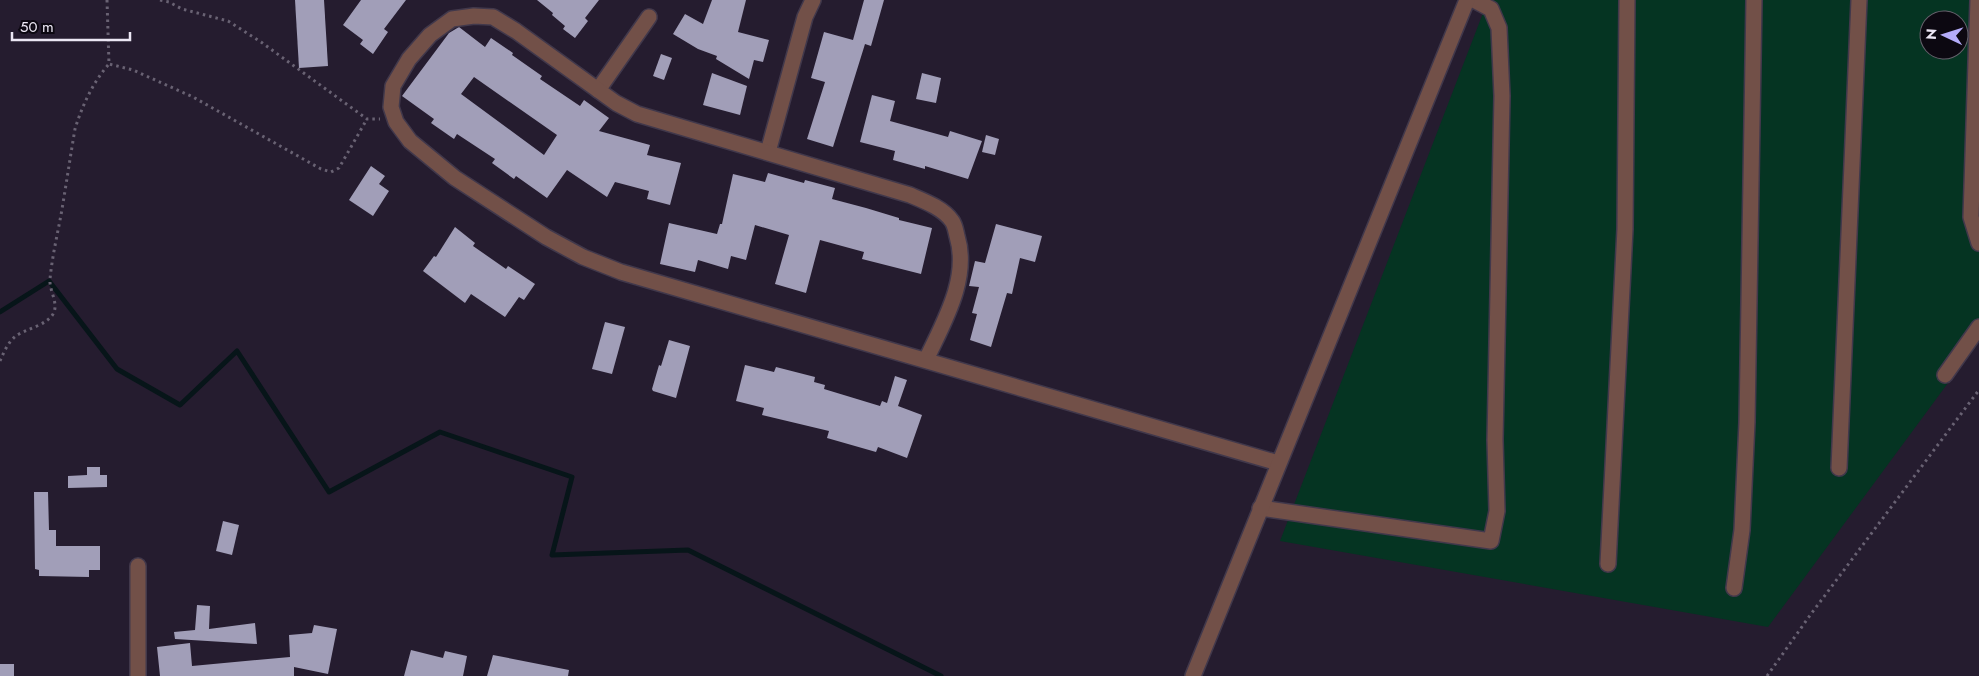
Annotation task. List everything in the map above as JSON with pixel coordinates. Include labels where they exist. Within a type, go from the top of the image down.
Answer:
[{"type":"street","points":[[768,152],[805,17],[813,0]]},
{"type":"street","points":[[1193,676],[1467,0]]},
{"type":"street","points":[[1260,508],[1491,541],[1497,511],[1495,420],[1502,121],[1499,28],[1492,4],[1474,0]]},
{"type":"street","points":[[1608,564],[1625,229],[1627,0]]},
{"type":"street","points":[[1734,588],[1742,530],[1747,422],[1754,0]]},
{"type":"street","points":[[1839,468],[1859,0]]},
{"type":"street","points":[[1978,0],[1971,217],[1979,243]]},
{"type":"street","points":[[926,360],[953,299],[961,269],[960,245],[952,222],[933,206],[910,195],[637,114],[616,103],[516,31],[493,18],[474,16],[452,19],[434,31],[409,59],[393,86],[391,107],[396,122],[410,141],[455,178],[546,237],[583,257],[621,272],[1278,463]]},
{"type":"street","points":[[598,90],[650,17]]},
{"type":"street","points":[[1945,375],[1979,327]]},
{"type":"street","points":[[138,566],[138,676]]},
{"type":"path","points":[[0,361],[6,347],[14,337],[28,332],[53,315],[54,312],[55,307],[49,281],[75,129],[80,111],[99,77],[109,64],[108,0]]},
{"type":"path","points":[[160,0],[170,2],[182,9],[228,21],[261,42],[366,119],[373,118],[396,122]]},
{"type":"path","points":[[109,64],[133,70],[193,97],[321,169],[331,172],[339,168],[347,157],[366,119]]},
{"type":"path","points":[[1767,676],[1811,614],[1979,390]]},
{"type":"green space","points":[[1488,0],[1979,0],[1979,341],[1768,627],[1280,541]]},
{"type":"building","points":[[295,0],[324,0],[328,66],[299,68]]},
{"type":"building","points":[[361,0],[406,0],[384,29],[388,32],[373,54],[360,44],[363,40],[343,25]]},
{"type":"building","points":[[537,0],[599,0],[585,18],[588,21],[575,38],[563,29],[565,26],[552,15],[553,13]]},
{"type":"building","points":[[712,0],[746,0],[738,32],[769,40],[763,62],[754,60],[749,79],[716,59],[717,56],[698,49],[673,34],[685,14],[703,24]]},
{"type":"building","points":[[864,0],[884,0],[871,46],[865,44],[833,147],[807,139],[825,82],[811,78],[824,32],[853,40]]},
{"type":"building","points":[[459,27],[485,47],[491,38],[542,76],[540,79],[580,106],[584,100],[609,118],[599,131],[650,145],[647,155],[681,163],[670,205],[647,199],[649,191],[615,182],[607,197],[567,170],[547,198],[516,176],[514,179],[492,163],[495,159],[457,134],[454,139],[431,123],[434,119],[402,96],[449,33]],"holes":[[[474,77],[557,135],[544,155],[461,94]]]},
{"type":"building","points":[[661,54],[672,58],[664,80],[653,76]]},
{"type":"building","points":[[712,73],[747,86],[740,115],[703,105]]},
{"type":"building","points":[[922,73],[941,78],[936,103],[916,99]]},
{"type":"building","points":[[872,95],[895,101],[890,121],[948,137],[950,131],[982,141],[968,179],[925,166],[925,169],[893,160],[895,151],[860,142]]},
{"type":"building","points":[[986,135],[999,139],[995,155],[982,152]]},
{"type":"building","points":[[371,166],[385,176],[379,184],[389,191],[373,216],[349,200]]},
{"type":"building","points":[[768,173],[804,183],[805,180],[835,188],[832,199],[899,218],[899,220],[932,228],[921,274],[862,259],[864,252],[820,240],[806,293],[775,284],[789,235],[755,225],[746,260],[731,256],[728,269],[698,260],[695,272],[660,264],[669,223],[717,234],[720,224],[722,224],[733,174],[765,182]]},
{"type":"building","points":[[996,224],[1042,236],[1035,262],[1020,258],[1012,294],[1007,293],[991,347],[970,340],[977,314],[972,313],[979,287],[969,286],[975,261],[985,263]]},
{"type":"building","points":[[455,227],[475,243],[473,246],[506,269],[508,266],[535,284],[524,300],[519,297],[505,317],[471,294],[465,303],[423,271],[434,256],[436,257]]},
{"type":"building","points":[[605,322],[625,327],[612,374],[592,369]]},
{"type":"building","points":[[669,340],[690,346],[676,398],[653,391],[652,389]]},
{"type":"building","points":[[745,365],[774,372],[776,367],[815,377],[814,382],[825,385],[824,389],[880,406],[882,401],[887,403],[895,376],[907,380],[898,406],[922,415],[907,458],[878,447],[876,452],[827,438],[829,431],[762,415],[764,408],[736,401]]},
{"type":"building","points":[[87,467],[100,467],[100,475],[107,475],[107,487],[68,488],[68,476],[87,475]]},
{"type":"building","points":[[34,492],[48,492],[49,530],[56,530],[56,546],[100,546],[100,570],[89,570],[89,577],[39,576],[39,570],[35,569]]},
{"type":"building","points":[[223,521],[239,525],[232,555],[216,551]]},
{"type":"building","points":[[197,605],[210,606],[209,629],[255,623],[257,644],[175,639],[174,632],[195,630]]},
{"type":"building","points":[[314,625],[337,629],[328,674],[294,667],[294,676],[160,676],[157,647],[190,643],[192,666],[290,657],[289,635],[312,633]]},
{"type":"building","points":[[411,650],[443,658],[445,651],[467,656],[463,676],[404,676]]},
{"type":"building","points":[[493,655],[569,670],[568,676],[487,676]]},
{"type":"building","points":[[0,664],[14,664],[14,676],[0,676]]},
{"type":"waterway","points":[[0,312],[49,281],[117,369],[180,405],[237,351],[329,492],[440,432],[572,477],[552,555],[688,550],[941,676]]}]
